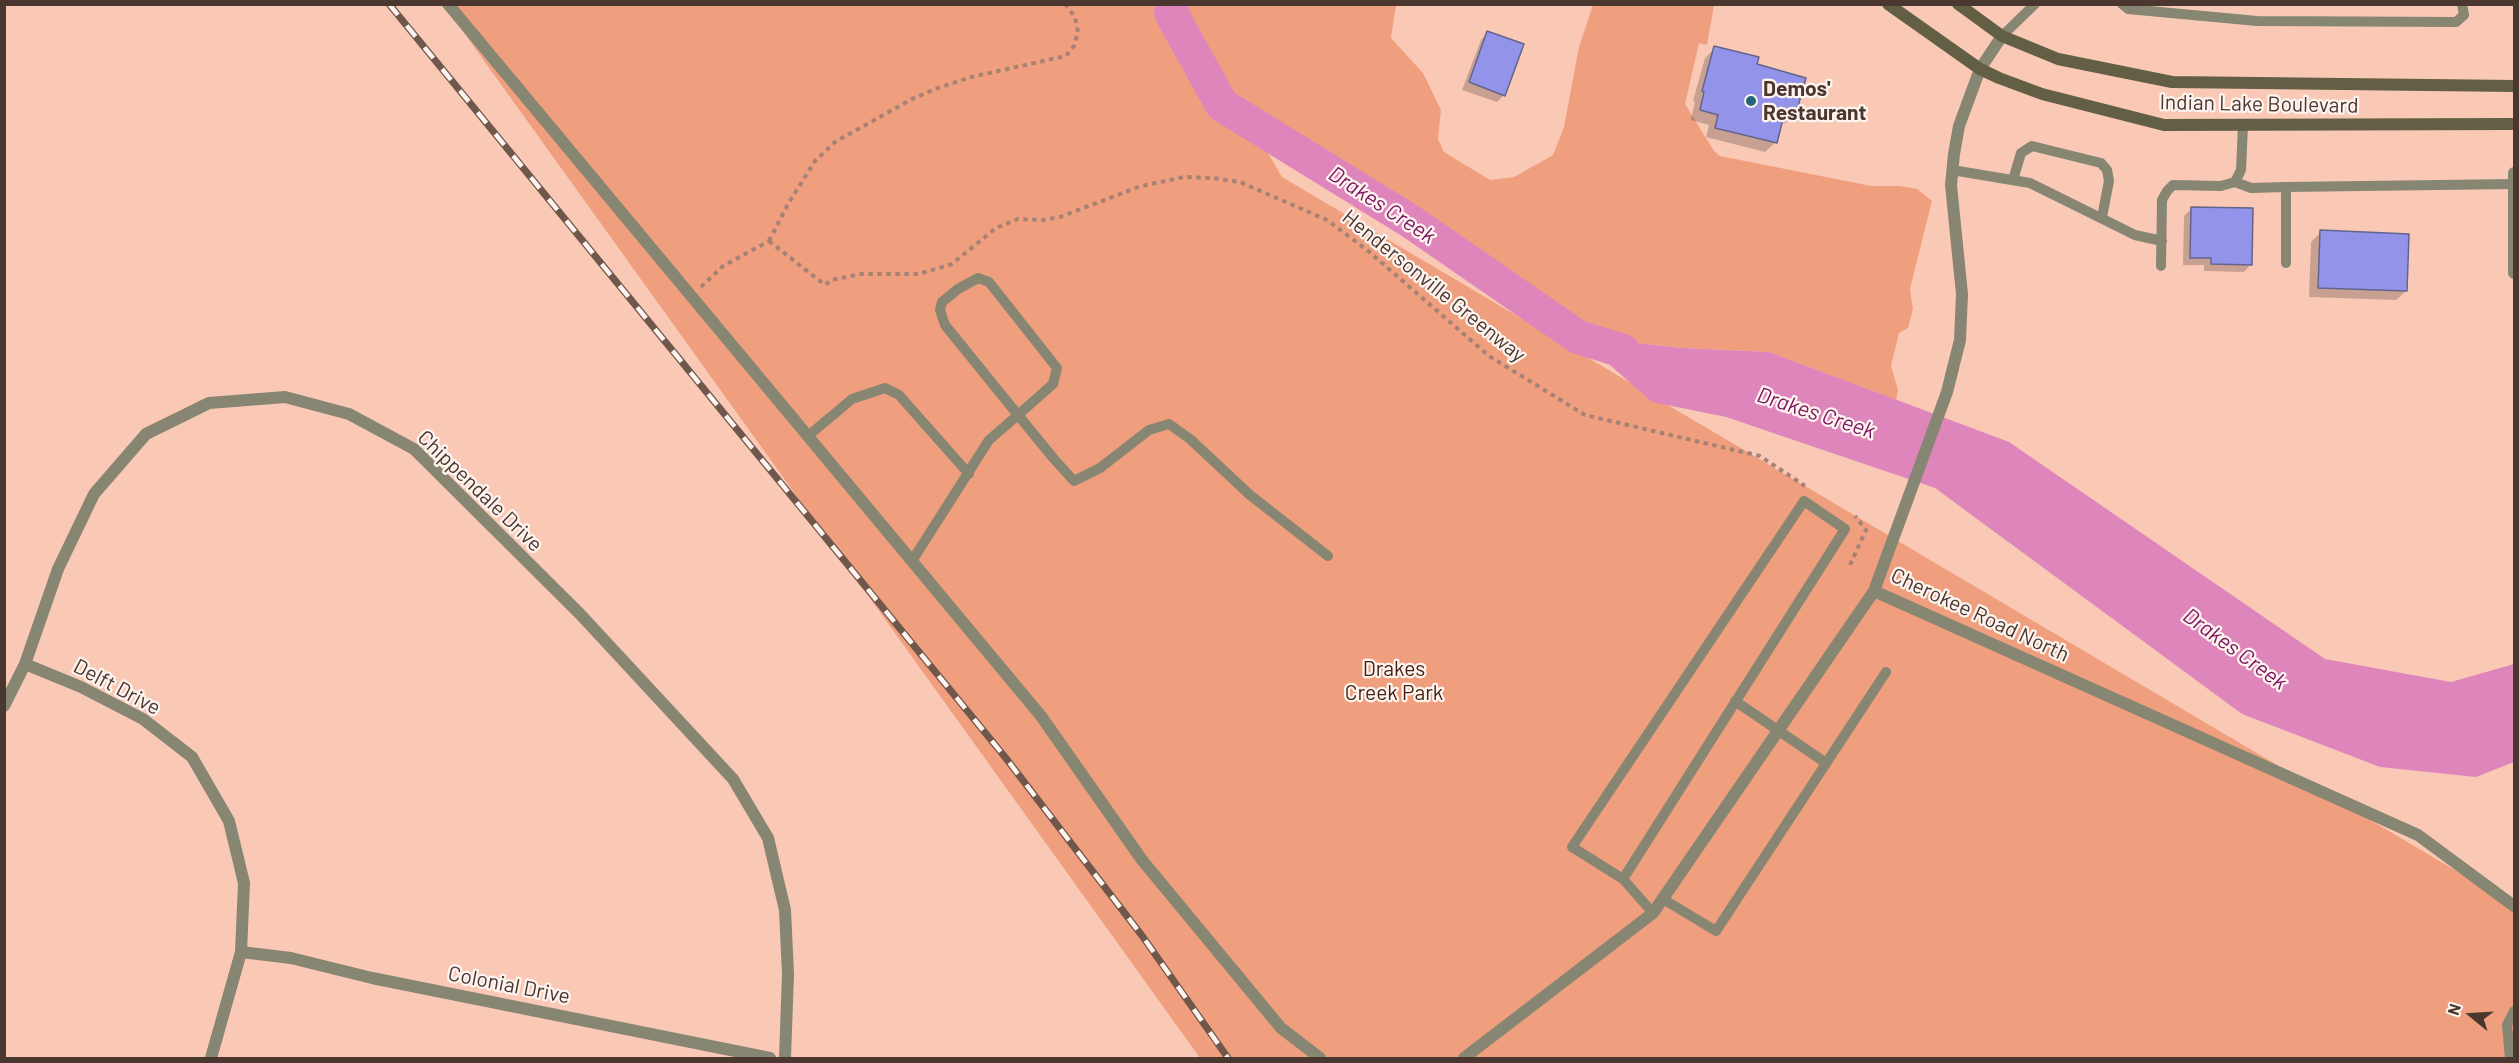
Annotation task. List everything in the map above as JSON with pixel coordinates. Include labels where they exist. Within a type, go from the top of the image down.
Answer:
[{"type":"main road","name":"Indian Lake Boulevard","points":[[1888,4],[1980,69],[2042,94],[2164,125],[2514,124]]},
{"type":"main road","name":"Indian Lake Boulevard","points":[[1958,4],[2002,36],[2058,59],[2172,82],[2514,86]]},
{"type":"street","points":[[448,4],[1041,716],[1149,869],[1281,1028],[1320,1059]]},
{"type":"street","name":"Cherokee Road North","points":[[2002,36],[1980,69],[1959,126],[1952,170],[1951,185],[1962,294],[1960,340],[1947,392],[1874,591],[2418,835],[2514,906]]},
{"type":"street","points":[[2514,173],[2514,273]]},
{"type":"street","name":"Chippendale Drive","points":[[4,706],[25,664],[58,569],[94,494],[146,434],[208,403],[285,397],[349,414],[414,450],[580,614],[733,779],[768,838],[785,910],[788,974],[785,1059]]},
{"type":"street","points":[[1464,1059],[1653,913],[1874,591]]},
{"type":"street","name":"Delft Drive","points":[[25,664],[81,687],[142,719],[192,757],[229,821],[244,883],[241,952],[211,1059]]},
{"type":"street","name":"Colonial Drive","points":[[241,952],[291,958],[372,978],[770,1059]]},
{"type":"lane","points":[[2002,36],[2035,4]]},
{"type":"lane","points":[[2122,4],[2128,9],[2258,21],[2445,22],[2456,22],[2464,15],[2462,4]]},
{"type":"lane","points":[[2235,182],[2241,170],[2243,125]]},
{"type":"lane","points":[[2013,180],[2021,153],[2032,146],[2101,163],[2108,170],[2109,181],[2103,217]]},
{"type":"lane","points":[[1952,170],[2030,183],[2103,217],[2135,235],[2162,241]]},
{"type":"lane","points":[[2161,266],[2162,200],[2173,185],[2221,186],[2235,182],[2251,188],[2286,188],[2514,184]]},
{"type":"lane","points":[[2286,188],[2286,263]]},
{"type":"lane","points":[[912,561],[989,440],[1018,415],[1053,384],[1057,368],[988,282],[978,278],[958,289],[942,302],[940,310],[945,325],[1018,415],[1074,481],[1100,468],[1149,430],[1169,424],[1190,439],[1250,495],[1328,556]]},
{"type":"lane","points":[[808,436],[852,399],[885,388],[899,395],[969,474]]},
{"type":"lane","points":[[1623,879],[1845,529],[1804,501],[1572,847],[1623,879],[1653,913]]},
{"type":"lane","points":[[1663,899],[1716,931],[1886,672]]},
{"type":"lane","points":[[1735,701],[1826,763]]},
{"type":"lane","points":[[2510,1059],[2507,1025],[2514,1011]]},
{"type":"path","points":[[693,298],[705,281],[723,267],[769,241],[788,204],[815,161],[835,142],[912,99],[938,88],[971,77],[1066,56],[1074,46],[1078,32],[1075,17],[1065,4]]},
{"type":"path","name":"Hendersonville Greenway","points":[[769,241],[825,285],[831,280],[861,274],[919,274],[952,264],[996,228],[1018,219],[1043,220],[1060,217],[1141,186],[1184,177],[1240,182],[1327,220],[1367,250],[1489,356],[1585,415],[1760,456],[1808,488]]},
{"type":"path","points":[[1847,512],[1857,518],[1866,530],[1850,565]]},
{"type":"green space","name":"Drakes Creek Park","points":[[444,5],[1396,5],[1391,38],[1423,73],[1441,110],[1438,139],[1444,152],[1490,180],[1514,177],[1553,155],[1564,127],[1579,47],[1593,5],[1714,5],[1707,45],[1699,43],[1685,104],[1714,151],[1720,156],[1871,186],[1900,186],[1917,189],[1932,201],[1910,289],[1913,309],[1908,328],[1899,333],[1891,366],[1898,390],[1896,400],[1769,352],[1683,348],[1578,337],[1410,221],[1251,124],[1282,177],[2514,905],[2514,1058],[1200,1058]]},
{"type":"water","points":[[1578,337],[1683,348],[1769,352],[2009,442],[2325,659],[2451,682],[2514,664],[2514,762],[2476,777],[2380,767],[2242,714],[1935,488],[1726,417],[1652,402]]},
{"type":"building","points":[[1487,31],[1524,44],[1505,96],[1469,82]]},
{"type":"building","name":"Demos' Restaurant","points":[[1714,46],[1759,57],[1757,64],[1806,78],[1796,114],[1785,111],[1777,143],[1715,128],[1718,115],[1700,110],[1704,92],[1702,91]]},
{"type":"building","points":[[2191,207],[2253,208],[2252,265],[2211,264],[2211,258],[2190,258]]},
{"type":"building","points":[[2320,230],[2409,234],[2407,291],[2318,288]]},
{"type":"waterway","name":"Drakes Creek","points":[[1172,4],[1171,13],[1222,105],[1410,221],[1578,337],[1623,351]]},
{"type":"railway","points":[[389,4],[1005,757],[1143,937],[1228,1058]]},
{"type":"place","name":"Demos' Restaurant","points":[[1751,101]]}]
